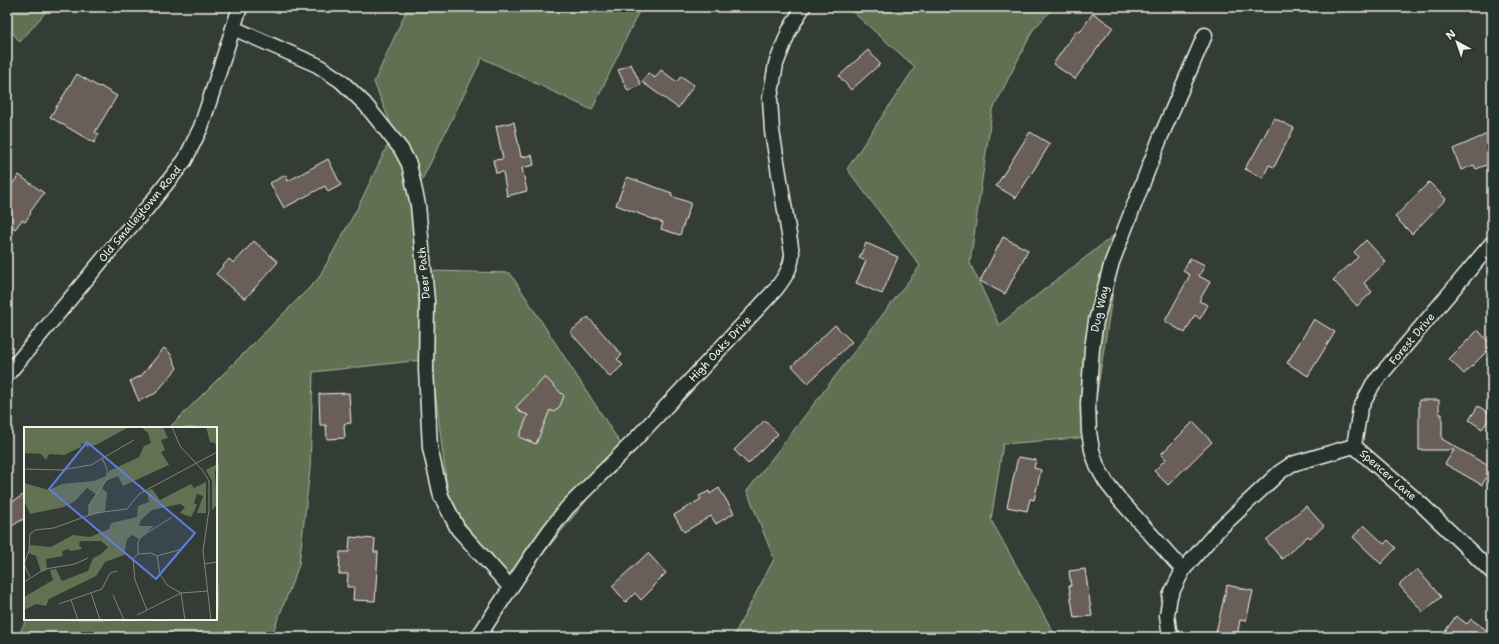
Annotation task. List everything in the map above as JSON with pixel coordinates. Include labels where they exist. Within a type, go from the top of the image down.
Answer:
[{"type":"street","name":"Old Smalleytown Road","points":[[7,375],[148,207],[185,160],[202,127],[240,7]]},
{"type":"street","name":"High Oaks Drive","points":[[478,637],[510,587],[550,530],[568,508],[771,295],[786,276],[792,261],[792,252],[772,131],[770,98],[776,64],[789,31],[803,7]]},
{"type":"street","name":"Deer Path","points":[[233,28],[317,65],[341,81],[365,104],[401,149],[409,164],[418,205],[427,302],[426,369],[430,448],[441,496],[458,529],[510,587]]},
{"type":"street","name":"Dug Way","points":[[1183,570],[1120,500],[1100,471],[1092,450],[1089,432],[1088,404],[1094,335],[1112,262],[1161,136],[1205,34]]},
{"type":"street","name":"Forest Drive","points":[[1354,446],[1360,409],[1374,384],[1492,243]]},
{"type":"street","name":"Spencer Lane","points":[[1172,637],[1169,630],[1167,615],[1170,596],[1183,570],[1218,530],[1280,472],[1292,464],[1354,446],[1421,504],[1492,572]]},
{"type":"green space","points":[[7,7],[50,7],[20,42],[7,26]]},
{"type":"green space","points":[[408,7],[641,7],[592,110],[482,58],[420,184],[431,271],[510,273],[626,452],[515,588],[449,503],[431,359],[313,372],[310,470],[299,565],[271,637],[17,637],[26,620],[217,620],[217,427],[170,427],[318,279],[358,207],[394,132],[374,82]]},
{"type":"green space","points":[[847,7],[1054,7],[1033,30],[992,111],[970,263],[999,325],[1123,228],[1090,437],[1003,444],[991,520],[1056,637],[733,637],[774,559],[747,491],[920,266],[847,169],[915,67]]},
{"type":"building","points":[[1093,13],[1113,27],[1075,79],[1053,64],[1077,30],[1080,32]]},
{"type":"building","points":[[868,50],[880,64],[851,90],[839,76]]},
{"type":"building","points":[[631,64],[641,85],[628,91],[618,70]]},
{"type":"building","points":[[661,70],[677,82],[681,76],[694,85],[678,108],[642,82],[648,73],[655,78]]},
{"type":"building","points":[[77,74],[117,96],[95,132],[99,134],[94,143],[50,117]]},
{"type":"building","points":[[1274,118],[1294,128],[1274,167],[1269,165],[1263,178],[1245,169]]},
{"type":"building","points":[[514,122],[521,157],[532,155],[534,165],[522,168],[527,191],[507,196],[503,172],[496,173],[493,160],[503,159],[496,126]]},
{"type":"building","points":[[1030,132],[1050,144],[1016,198],[996,186]]},
{"type":"building","points":[[1492,132],[1492,163],[1476,169],[1474,165],[1461,170],[1453,149]]},
{"type":"building","points":[[328,159],[341,185],[328,192],[325,186],[284,208],[270,183],[286,175],[288,181]]},
{"type":"building","points":[[19,175],[44,193],[30,212],[31,213],[25,222],[22,220],[15,229],[7,223],[7,191]]},
{"type":"building","points":[[627,177],[672,193],[671,196],[691,203],[680,235],[661,229],[663,223],[616,205]]},
{"type":"building","points":[[1429,182],[1446,199],[1412,234],[1395,217]]},
{"type":"building","points":[[1003,237],[1028,250],[1005,294],[980,281]]},
{"type":"building","points":[[1366,240],[1386,262],[1364,283],[1372,292],[1357,306],[1333,280],[1358,257],[1354,252]]},
{"type":"building","points":[[254,241],[278,262],[245,299],[216,274],[229,259],[234,263]]},
{"type":"building","points":[[866,243],[898,257],[882,294],[856,283],[866,261],[859,258]]},
{"type":"building","points":[[1190,258],[1205,265],[1199,276],[1210,282],[1199,301],[1208,305],[1200,319],[1195,315],[1185,333],[1165,321],[1190,275],[1183,271]]},
{"type":"building","points":[[588,317],[622,355],[617,359],[623,365],[610,377],[570,332]]},
{"type":"building","points":[[1314,319],[1335,332],[1308,376],[1287,363]]},
{"type":"building","points":[[835,325],[852,342],[808,383],[792,366]]},
{"type":"building","points":[[1478,330],[1492,346],[1464,374],[1449,359]]},
{"type":"building","points":[[164,348],[170,353],[177,368],[156,393],[139,401],[130,381],[141,376]]},
{"type":"building","points":[[545,377],[564,396],[560,406],[554,412],[550,410],[536,444],[519,437],[528,415],[520,412],[516,407]]},
{"type":"building","points":[[349,393],[351,423],[344,424],[345,438],[327,439],[326,425],[320,425],[319,394]]},
{"type":"building","points":[[1419,400],[1439,400],[1439,414],[1442,414],[1442,439],[1492,468],[1482,485],[1445,464],[1454,450],[1419,450]]},
{"type":"building","points":[[1478,406],[1492,415],[1482,429],[1469,420]]},
{"type":"building","points":[[765,420],[778,434],[748,464],[734,450]]},
{"type":"building","points":[[1193,422],[1212,442],[1168,485],[1154,471],[1166,459],[1161,454]]},
{"type":"building","points":[[1018,457],[1036,460],[1034,468],[1041,470],[1034,500],[1030,499],[1027,511],[1007,507]]},
{"type":"building","points":[[719,488],[734,513],[716,524],[711,516],[684,532],[674,515],[701,499],[699,496],[709,491],[710,494]]},
{"type":"building","points":[[24,495],[24,519],[7,529],[7,505]]},
{"type":"building","points":[[1306,506],[1324,526],[1310,538],[1308,536],[1282,559],[1266,540]]},
{"type":"building","points":[[1364,525],[1384,544],[1388,540],[1396,548],[1381,564],[1353,537]]},
{"type":"building","points":[[350,537],[375,539],[374,552],[378,552],[375,601],[353,600],[354,587],[347,587],[348,574],[339,574],[340,552],[349,552]]},
{"type":"building","points":[[648,553],[666,573],[641,600],[635,593],[626,602],[612,586]]},
{"type":"building","points":[[1085,569],[1092,616],[1074,618],[1069,586],[1071,586],[1069,571]]},
{"type":"building","points":[[1417,569],[1441,597],[1423,612],[1399,585]]},
{"type":"building","points":[[1227,585],[1253,591],[1246,621],[1240,620],[1237,636],[1216,632]]},
{"type":"building","points":[[1456,616],[1467,624],[1471,619],[1492,634],[1492,637],[1441,637]]}]
